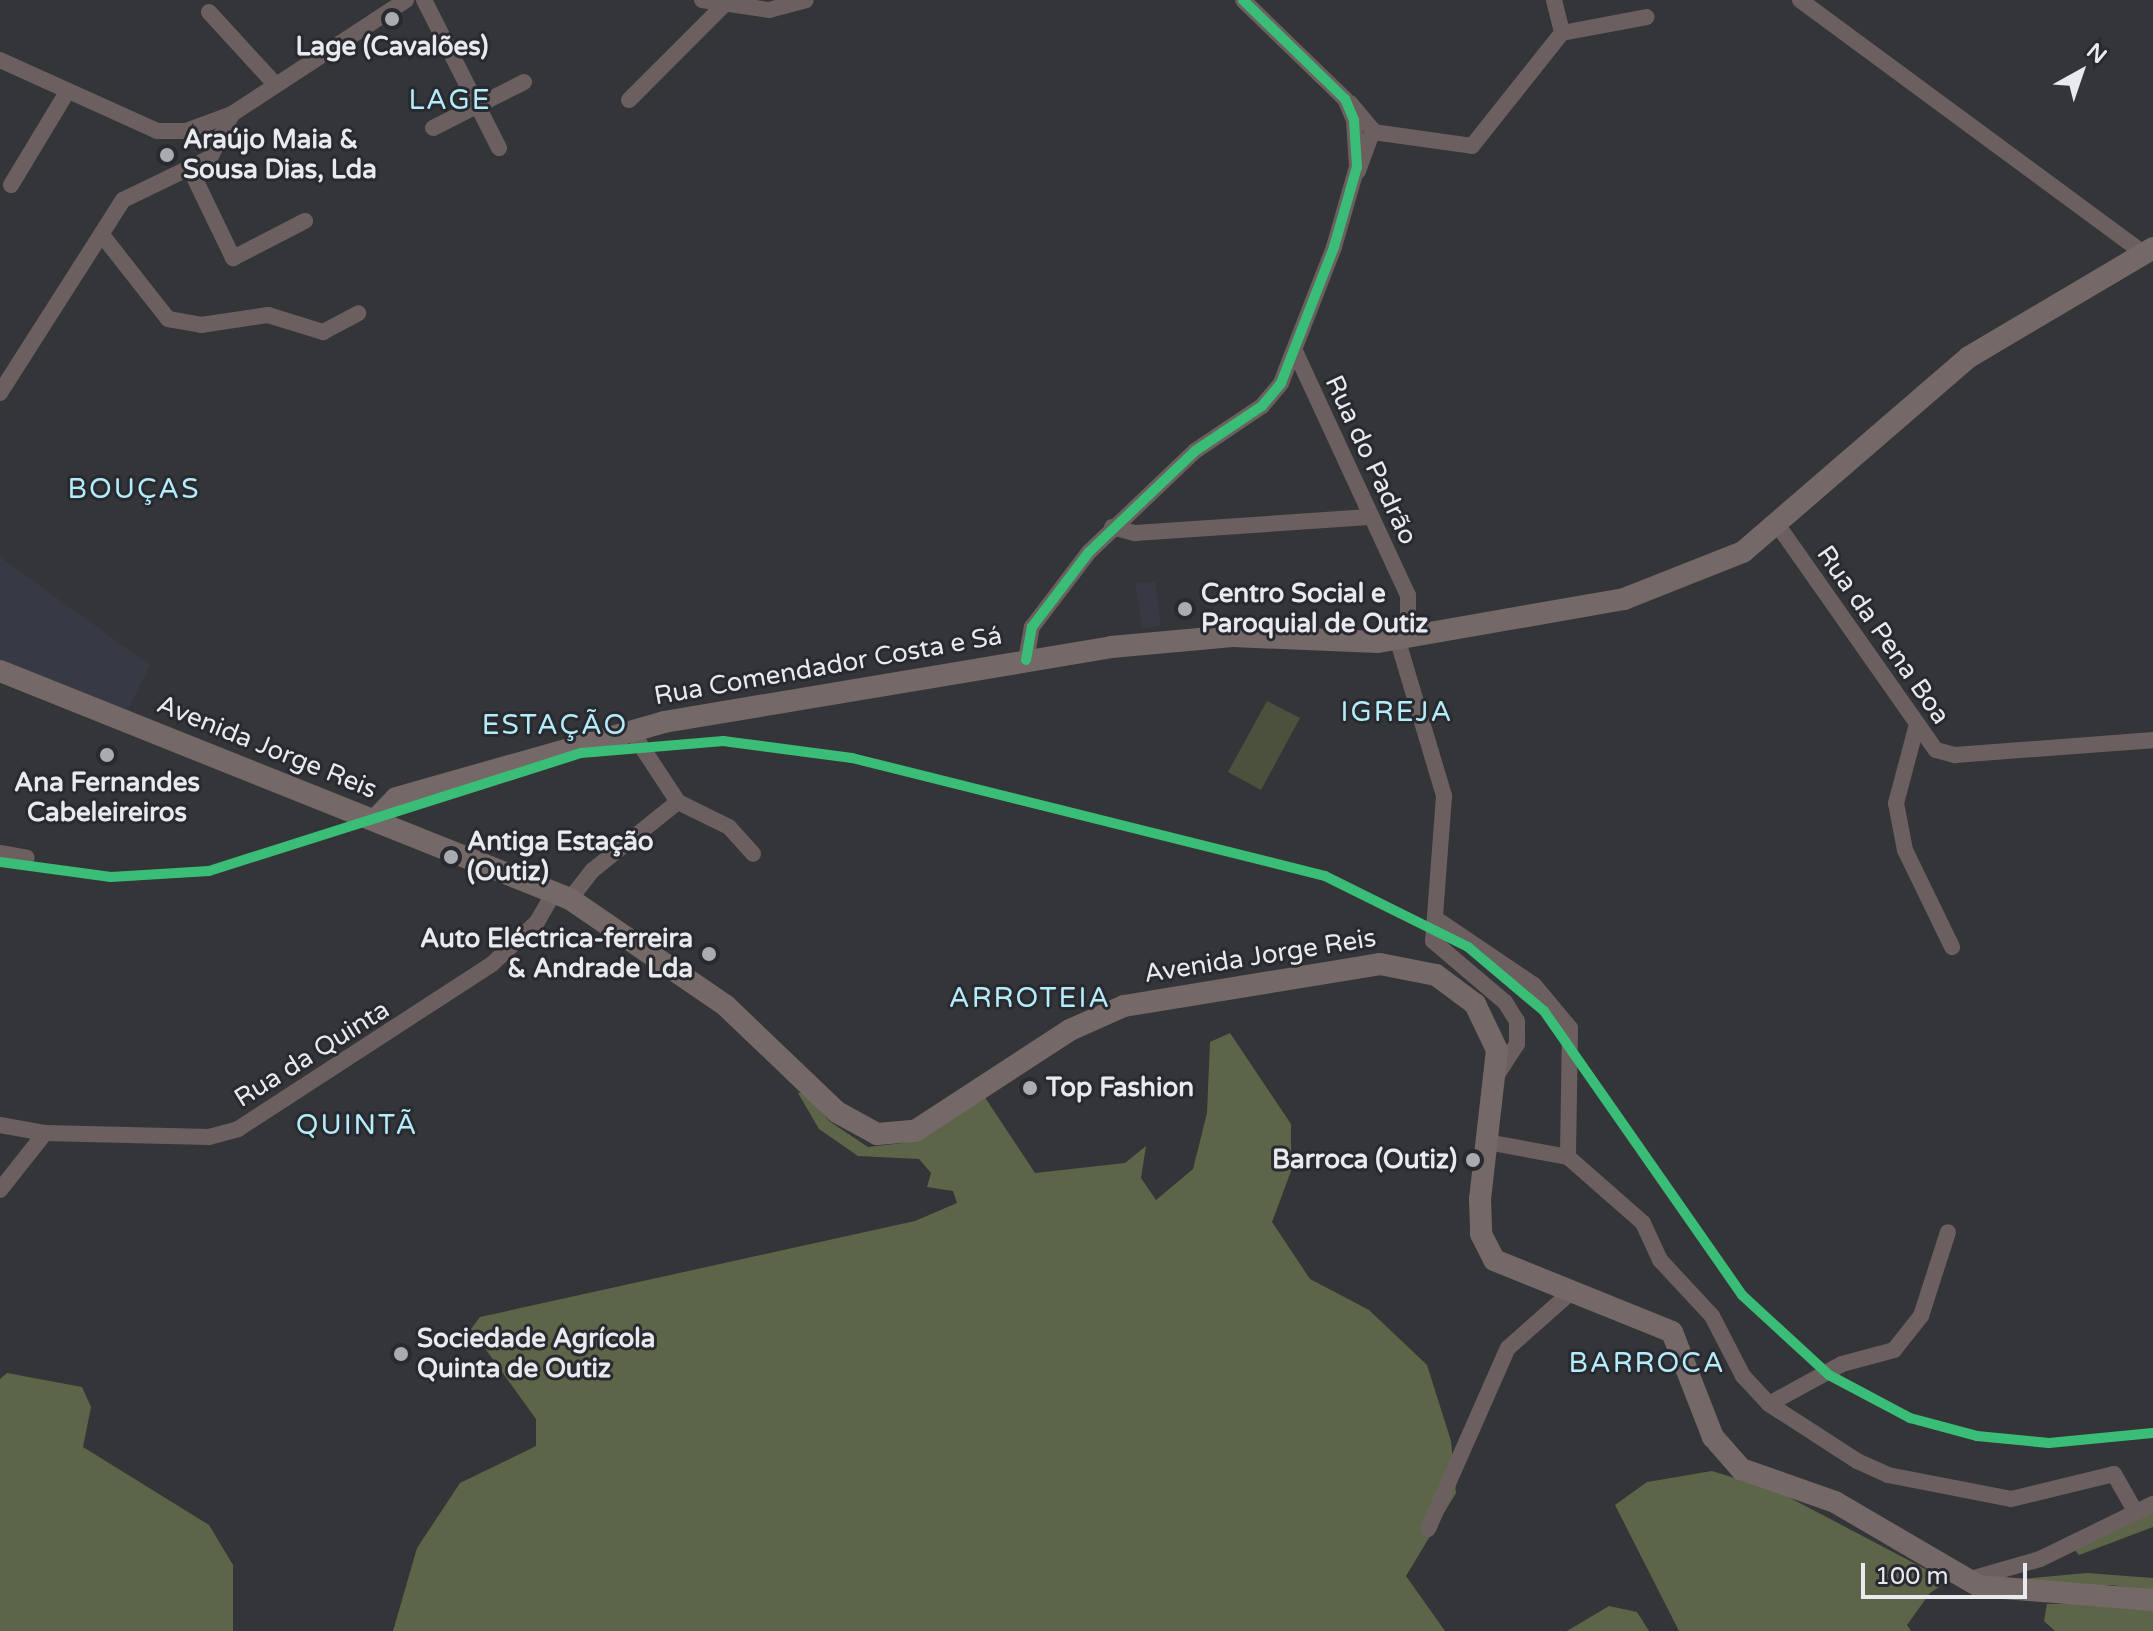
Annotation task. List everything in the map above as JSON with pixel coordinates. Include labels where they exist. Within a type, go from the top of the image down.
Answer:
[{"type":"main road","name":"Rua Comendador Costa e Sá","points":[[375,820],[396,798],[630,729],[1026,660],[1207,636],[1350,644],[1624,599],[1729,560],[1777,524],[1969,357],[2148,251]]},
{"type":"main road","name":"Avenida Jorge Reis","points":[[0,671],[562,896],[726,1006],[837,1112],[877,1134],[915,1131],[1105,1012],[1380,964],[1430,972],[1470,998],[1494,1036],[1498,1073],[1487,1142],[1480,1222],[1488,1254],[1515,1273],[1676,1335],[1713,1437],[1733,1464],[1835,1502],[1967,1580],[2012,1594],[2153,1600]]},
{"type":"street","points":[[0,60],[157,131],[195,130],[232,114],[274,83],[406,0]]},
{"type":"street","points":[[424,0],[499,148]]},
{"type":"street","points":[[702,0],[722,7],[769,10],[806,0]]},
{"type":"street","points":[[1243,0],[1345,99],[1373,132],[1472,146],[1562,33],[1647,17]]},
{"type":"street","points":[[1554,0],[1562,33]]},
{"type":"street","points":[[1800,0],[2148,251]]},
{"type":"street","points":[[629,100],[722,7]]},
{"type":"street","points":[[209,12],[274,83]]},
{"type":"street","points":[[433,128],[480,108],[524,82]]},
{"type":"street","points":[[11,185],[67,92]]},
{"type":"street","points":[[1345,99],[1354,120],[1353,182]]},
{"type":"street","points":[[0,393],[123,200],[191,171],[210,158],[232,114]]},
{"type":"street","points":[[1026,660],[1027,635],[1040,614],[1112,527],[1195,451],[1262,406],[1295,351],[1373,132]]},
{"type":"street","points":[[191,171],[233,258],[305,221]]},
{"type":"street","points":[[102,235],[168,319],[201,325],[268,315],[323,332],[358,313]]},
{"type":"street","name":"Rua do Padrão","points":[[1295,351],[1368,517],[1408,595],[1403,637],[1444,796],[1435,918]]},
{"type":"street","points":[[1112,527],[1135,533],[1368,517]]},
{"type":"street","name":"Rua da Pena Boa","points":[[1777,524],[1916,728],[1936,750],[1955,755],[2153,740]]},
{"type":"street","points":[[1916,728],[1896,803],[1905,850],[1952,947]]},
{"type":"street","points":[[630,729],[678,802],[729,827],[753,854]]},
{"type":"street","name":"Rua da Quinta","points":[[0,1125],[45,1133],[209,1137],[238,1129],[492,964],[562,896],[678,802]]},
{"type":"street","points":[[0,853],[27,858]]},
{"type":"street","points":[[1498,1073],[1517,1044],[1517,1021],[1505,1002],[1433,941],[1435,918],[1534,985],[1570,1028],[1568,1157]]},
{"type":"street","points":[[0,1190],[45,1133]]},
{"type":"street","points":[[1487,1142],[1568,1157],[1643,1223],[1660,1260],[1712,1316],[1743,1376],[1769,1404],[1888,1475],[2011,1499],[2114,1474],[2135,1511]]},
{"type":"street","points":[[1769,1404],[1842,1364],[1894,1350],[1921,1316],[1948,1232]]},
{"type":"street","points":[[1428,1529],[1508,1348],[1571,1292]]},
{"type":"street","points":[[1967,1580],[2040,1559],[2153,1504]]},
{"type":"shaded area","points":[[0,557],[150,665],[127,712],[0,660]]},
{"type":"shaded area","points":[[1155,582],[1161,626],[1142,629],[1135,583]]},
{"type":"green space","points":[[1267,701],[1300,718],[1261,790],[1228,772]]},
{"type":"green space","points":[[1230,1033],[1291,1124],[1291,1171],[1272,1222],[1310,1279],[1369,1310],[1427,1365],[1451,1441],[1456,1493],[1406,1576],[1445,1631],[393,1631],[417,1548],[460,1483],[536,1446],[536,1419],[471,1329],[480,1317],[915,1221],[957,1203],[953,1191],[927,1187],[931,1173],[919,1159],[858,1156],[819,1129],[798,1093],[806,1092],[829,1121],[868,1147],[903,1143],[984,1096],[1035,1173],[1125,1163],[1146,1146],[1141,1178],[1156,1200],[1193,1169],[1207,1113],[1210,1042]]},
{"type":"green space","points":[[7,1373],[82,1387],[91,1407],[83,1447],[209,1525],[233,1565],[233,1631],[0,1631],[0,1379]]},
{"type":"green space","points":[[1712,1471],[1777,1491],[1948,1581],[1930,1593],[1907,1625],[1911,1631],[1679,1631],[1615,1505],[1647,1482]]},
{"type":"green space","points":[[2153,1508],[2153,1527],[2079,1555],[2074,1549]]},
{"type":"green space","points":[[2087,1573],[2153,1578],[2153,1592],[2112,1585],[2037,1589],[2022,1579]]},
{"type":"green space","points":[[2047,1604],[2146,1604],[2153,1608],[2153,1631],[2055,1631],[2044,1621]]},
{"type":"green space","points":[[1609,1606],[1637,1612],[1649,1631],[1567,1631]]},
{"type":"cycle path","points":[[1026,660],[1032,627],[1089,552],[1195,451],[1262,406],[1281,383],[1334,247],[1357,167],[1354,120],[1345,99],[1243,0]]},
{"type":"cycle path","points":[[0,862],[111,877],[209,871],[581,753],[723,741],[852,758],[1325,876],[1468,947],[1544,1011],[1742,1295],[1829,1375],[1910,1418],[1977,1436],[2049,1443],[2153,1433]]},
{"type":"place","name":"Lage (Cavalões)","points":[[392,19]]},
{"type":"place","name":"Araújo Maia & Sousa Dias, Lda","points":[[167,155]]},
{"type":"place","name":"Centro Social e Paroquial de Outiz","points":[[1185,609]]},
{"type":"place","name":"Ana Fernandes Cabeleireiros","points":[[107,755]]},
{"type":"place","name":"Antiga Estação (Outiz)","points":[[451,857]]},
{"type":"place","name":"Auto Eléctrica-ferreira & Andrade Lda","points":[[709,954]]},
{"type":"place","name":"Top Fashion","points":[[1030,1088]]},
{"type":"place","name":"Barroca (Outiz)","points":[[1473,1160]]},
{"type":"place","name":"Sociedade Agrícola Quinta de Outiz","points":[[401,1354]]},
{"type":"district","name":"LAGE","points":[[450,100]]},
{"type":"district","name":"BOUÇAS","points":[[134,489]]},
{"type":"district","name":"IGREJA","points":[[1397,712]]},
{"type":"district","name":"ESTAÇÃO","points":[[555,725]]},
{"type":"district","name":"ARROTEIA","points":[[1030,998]]},
{"type":"district","name":"QUINTÃ","points":[[357,1125]]},
{"type":"district","name":"BARROCA","points":[[1647,1363]]}]
